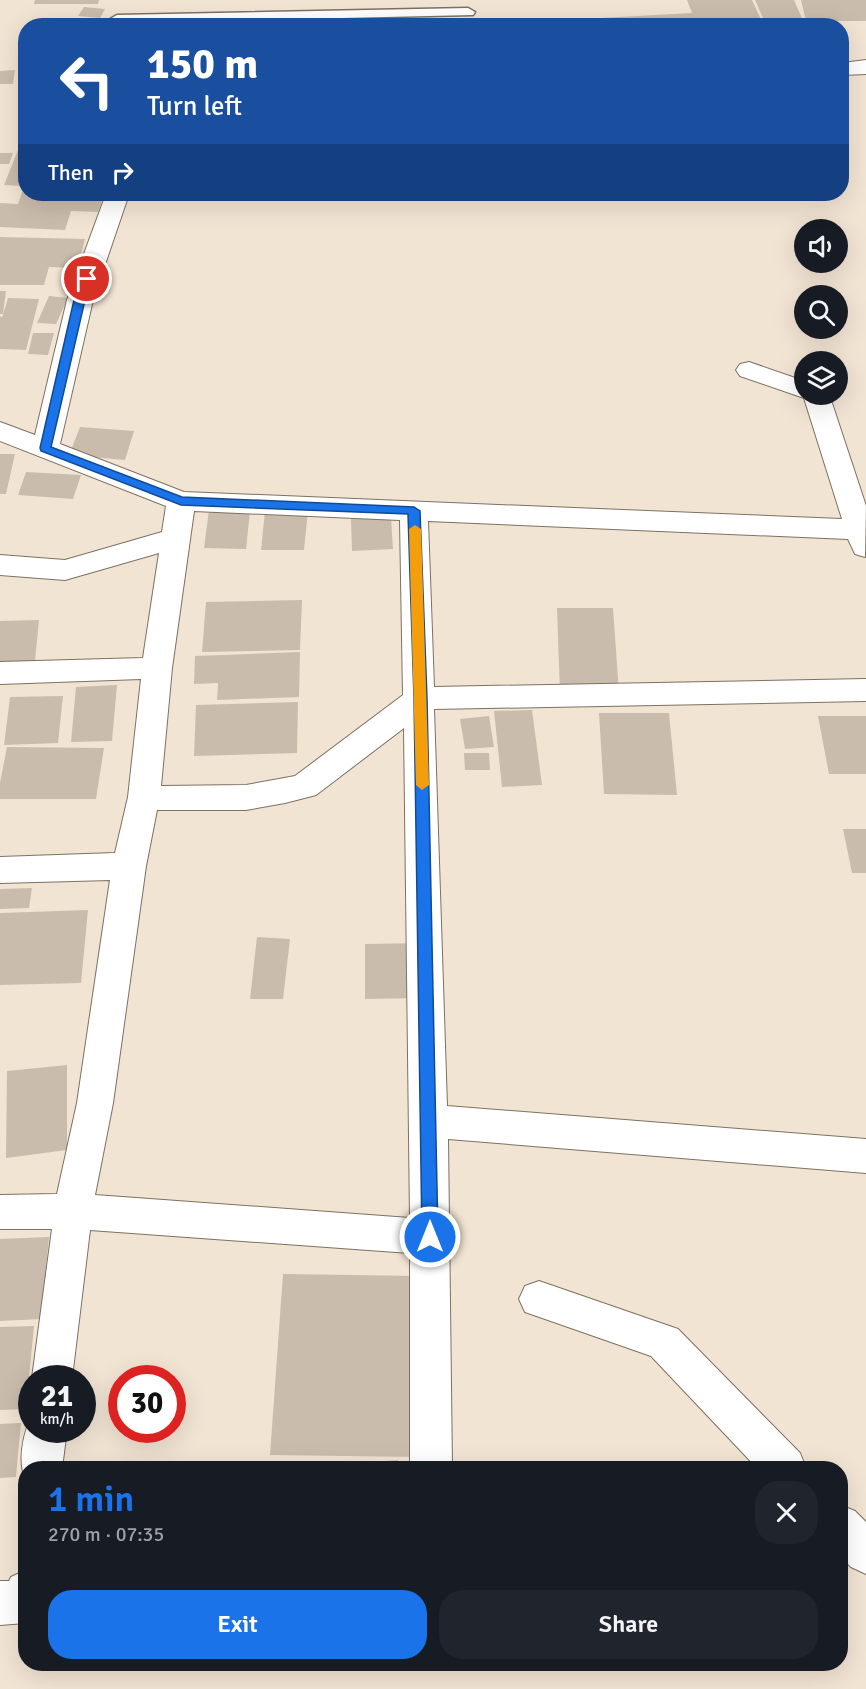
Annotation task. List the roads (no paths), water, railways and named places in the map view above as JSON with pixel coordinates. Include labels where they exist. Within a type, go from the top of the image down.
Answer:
[{"type":"street","points":[[849,69],[866,68]]},
{"type":"street","points":[[45,448],[80,300],[115,201]]},
{"type":"street","points":[[749,370],[794,386]]},
{"type":"street","points":[[0,431],[181,501],[414,511],[863,536],[820,405]]},
{"type":"street","points":[[54,1365],[73,1211],[95,1103],[129,866],[144,797],[157,668],[181,501]]},
{"type":"street","points":[[414,511],[421,698],[429,1121],[431,1461]]},
{"type":"street","points":[[0,565],[64,570],[176,538]]},
{"type":"street","points":[[0,673],[157,668]]},
{"type":"street","points":[[144,797],[215,801],[288,791],[305,786],[421,698],[866,690]]},
{"type":"street","points":[[0,870],[129,866]]},
{"type":"street","points":[[429,1121],[866,1156]]},
{"type":"street","points":[[0,1212],[73,1211],[430,1237]]},
{"type":"street","points":[[539,1299],[664,1342],[778,1461]]},
{"type":"street","points":[[42,1461],[44,1443]]},
{"type":"street","points":[[848,1534],[866,1552]]},
{"type":"street","points":[[0,1603],[18,1602]]},
{"type":"lane","points":[[229,17],[231,0]]},
{"type":"lane","points":[[173,18],[393,7],[468,12]]}]
